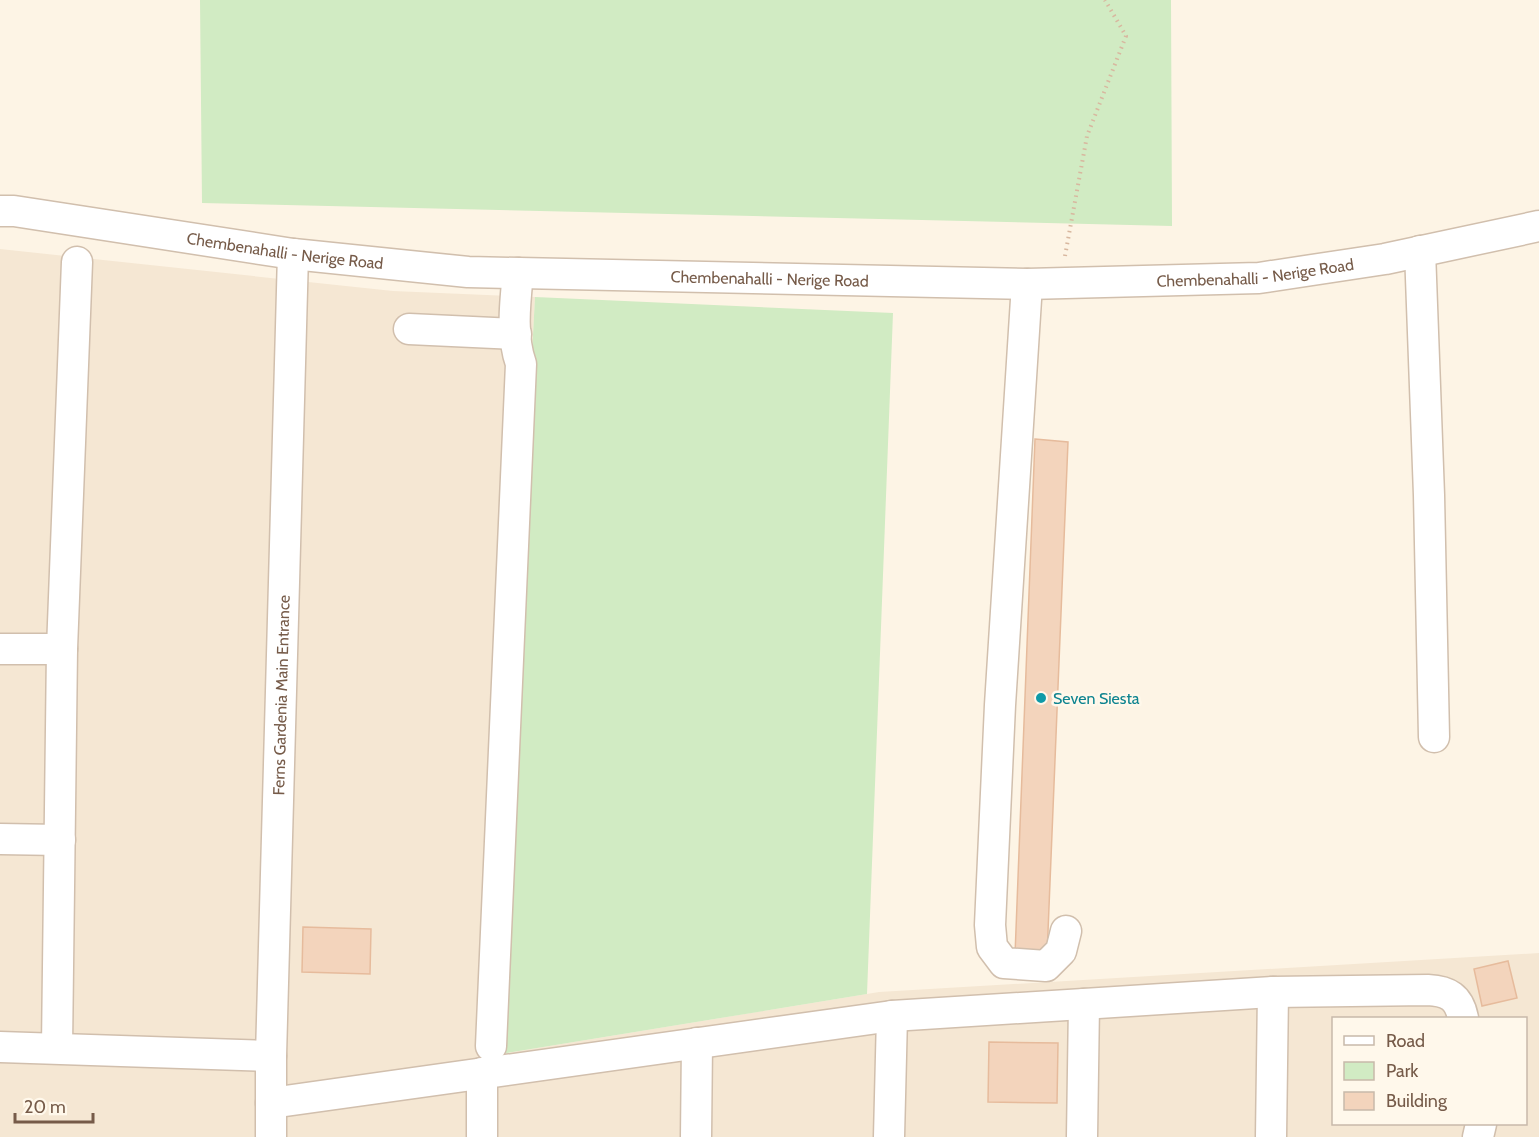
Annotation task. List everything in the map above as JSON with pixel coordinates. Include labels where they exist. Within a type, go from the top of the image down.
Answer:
[{"type":"street","name":"Chembenahalli - Nerige Road","points":[[0,210],[293,254],[468,272],[1027,284],[1259,278],[1385,259],[1539,226]]},
{"type":"street","points":[[1420,251],[1429,495],[1434,737]]},
{"type":"street","name":"Ferns Gardenia Main Entrance","points":[[271,1137],[271,1056],[293,254]]},
{"type":"street","points":[[57,1047],[62,649],[77,262]]},
{"type":"street","points":[[482,1137],[521,364],[514,309],[518,273]]},
{"type":"street","points":[[1027,284],[1000,705],[990,925],[992,947],[1004,963],[1046,966],[1061,951],[1066,931]]},
{"type":"street","points":[[409,329],[516,334]]},
{"type":"street","points":[[0,649],[62,649]]},
{"type":"street","points":[[0,839],[60,840]]},
{"type":"street","points":[[272,1103],[487,1060],[697,1043],[892,1016],[1273,992],[1445,991],[1455,999],[1463,1017]]},
{"type":"street","points":[[1271,1137],[1273,992]]},
{"type":"street","points":[[1082,1137],[1084,1004]]},
{"type":"street","points":[[889,1137],[892,1016]]},
{"type":"street","points":[[696,1137],[697,1043]]},
{"type":"street","points":[[0,1047],[57,1047],[271,1056]]},
{"type":"path","points":[[1060,283],[1087,136],[1126,36],[1105,0]]},
{"type":"shaded area","points":[[0,249],[393,291],[535,297],[495,1055],[879,992],[1539,953],[1539,1137],[0,1137]]},
{"type":"green space","points":[[200,0],[1171,0],[1172,226],[202,203]]},
{"type":"green space","points":[[535,297],[893,313],[867,994],[495,1055]]},
{"type":"building","name":"Seven Siesta","points":[[1035,439],[1068,442],[1047,956],[1015,955]]},
{"type":"building","points":[[303,927],[371,929],[370,974],[302,972]]},
{"type":"building","points":[[1508,961],[1517,998],[1482,1006],[1474,969]]},
{"type":"building","points":[[989,1042],[1058,1043],[1057,1103],[988,1102]]},
{"type":"place","name":"Seven Siesta","points":[[1041,698]]}]
